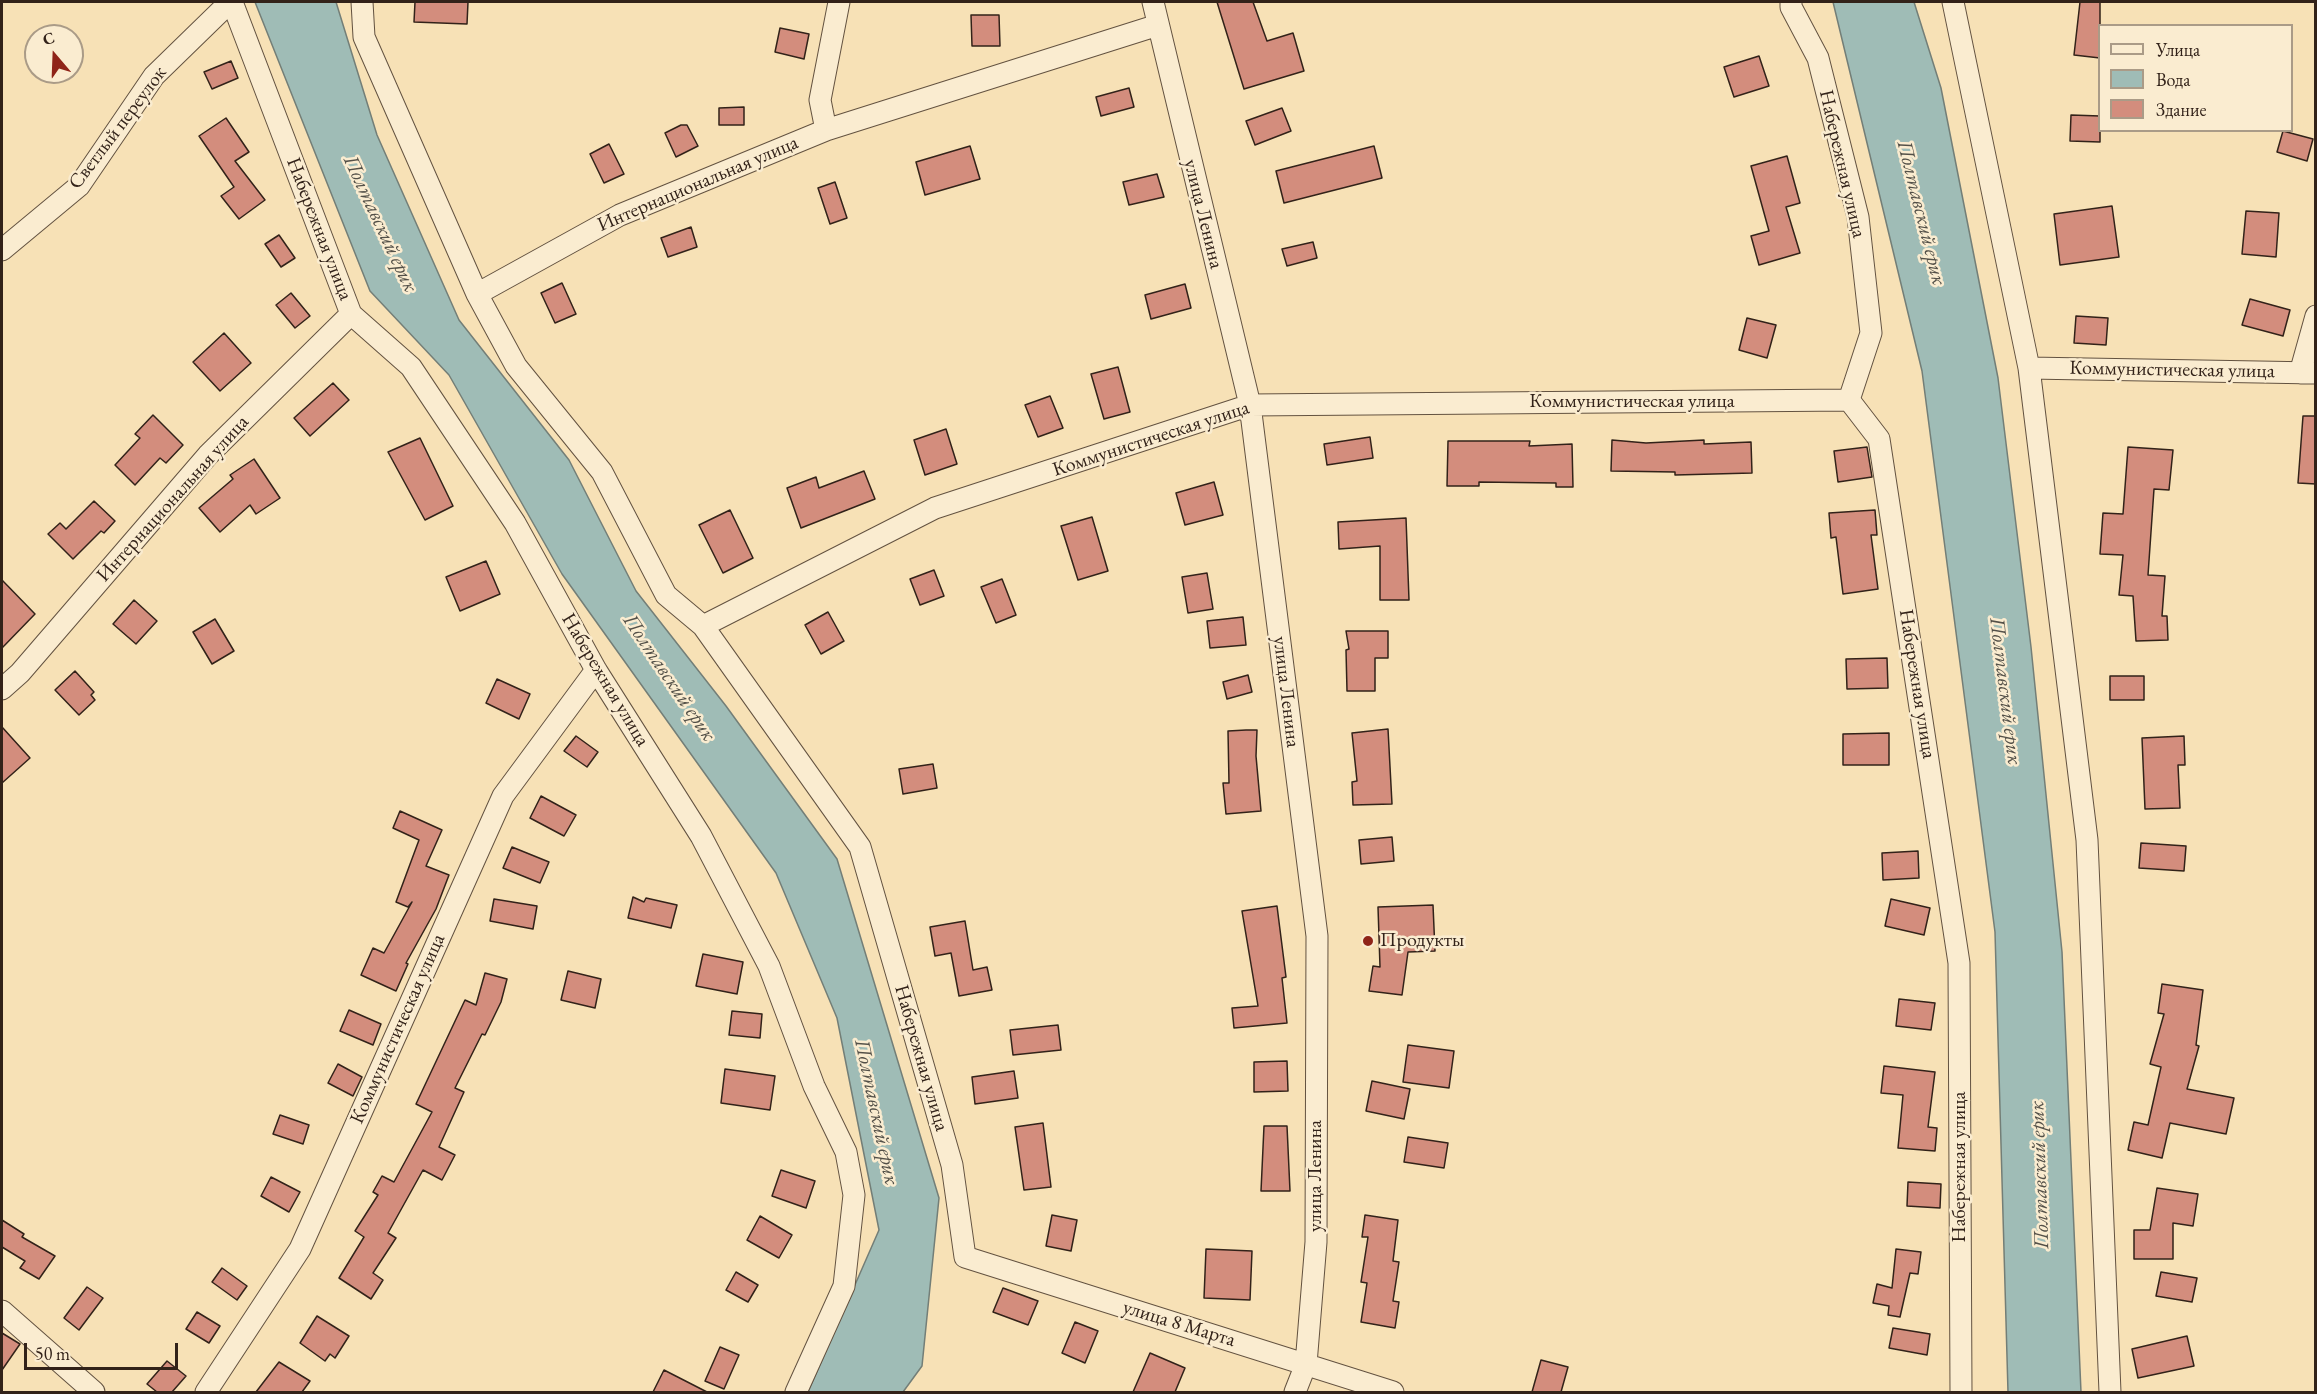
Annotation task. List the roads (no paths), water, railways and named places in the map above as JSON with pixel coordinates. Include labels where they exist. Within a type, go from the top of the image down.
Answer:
[{"type":"street","name":"Светлый переулок","points":[[2,249],[79,186],[154,76],[231,2]]},
{"type":"street","name":"Набережная улица","points":[[231,2],[351,314],[411,367],[515,523],[596,670],[701,836],[770,966],[814,1086],[846,1152],[854,1195],[844,1286],[796,1392]]},
{"type":"street","name":"Набережная улица","points":[[362,2],[364,37],[477,294],[516,366],[602,472],[666,595],[703,626],[860,847],[952,1165],[965,1257]]},
{"type":"street","points":[[826,129],[820,100],[838,2]]},
{"type":"street","name":"улица Ленина","points":[[1153,2],[1250,405],[1317,936],[1316,1242],[1306,1364],[1295,1392]]},
{"type":"street","name":"Набережная улица","points":[[1791,2],[1791,7],[1818,58],[1858,217],[1871,333],[1849,400],[1879,439],[1959,963],[1961,1392]]},
{"type":"street","points":[[1953,2],[2029,368],[2087,840],[2110,1392]]},
{"type":"street","name":"Интернациональная улица","points":[[477,294],[620,215],[826,129],[1158,25]]},
{"type":"street","name":"Интернациональная улица","points":[[2,689],[20,673],[208,455],[351,314]]},
{"type":"street","points":[[2308,373],[2316,316]]},
{"type":"street","name":"Коммунистическая улица","points":[[2029,368],[2308,373]]},
{"type":"street","name":"Коммунистическая улица","points":[[703,626],[935,508],[1250,405],[1849,400]]},
{"type":"street","name":"Коммунистическая улица","points":[[206,1392],[300,1249],[503,796],[596,670]]},
{"type":"street","name":"улица 8 Марта","points":[[965,1257],[1393,1392]]},
{"type":"street","points":[[2,1311],[94,1392]]},
{"type":"water","name":"Полтавский ерик","points":[[255,2],[336,2],[377,135],[459,320],[569,460],[636,591],[726,706],[837,859],[939,1198],[922,1366],[903,1392],[808,1392],[879,1230],[837,1018],[776,873],[562,574],[449,375],[370,291]]},
{"type":"water","name":"Полтавский ерик","points":[[1833,2],[1914,2],[1941,88],[1998,378],[2031,647],[2062,952],[2081,1392],[2008,1392],[1995,932],[1922,371]]},
{"type":"place","name":"Продукты","points":[[1368,941]]}]
